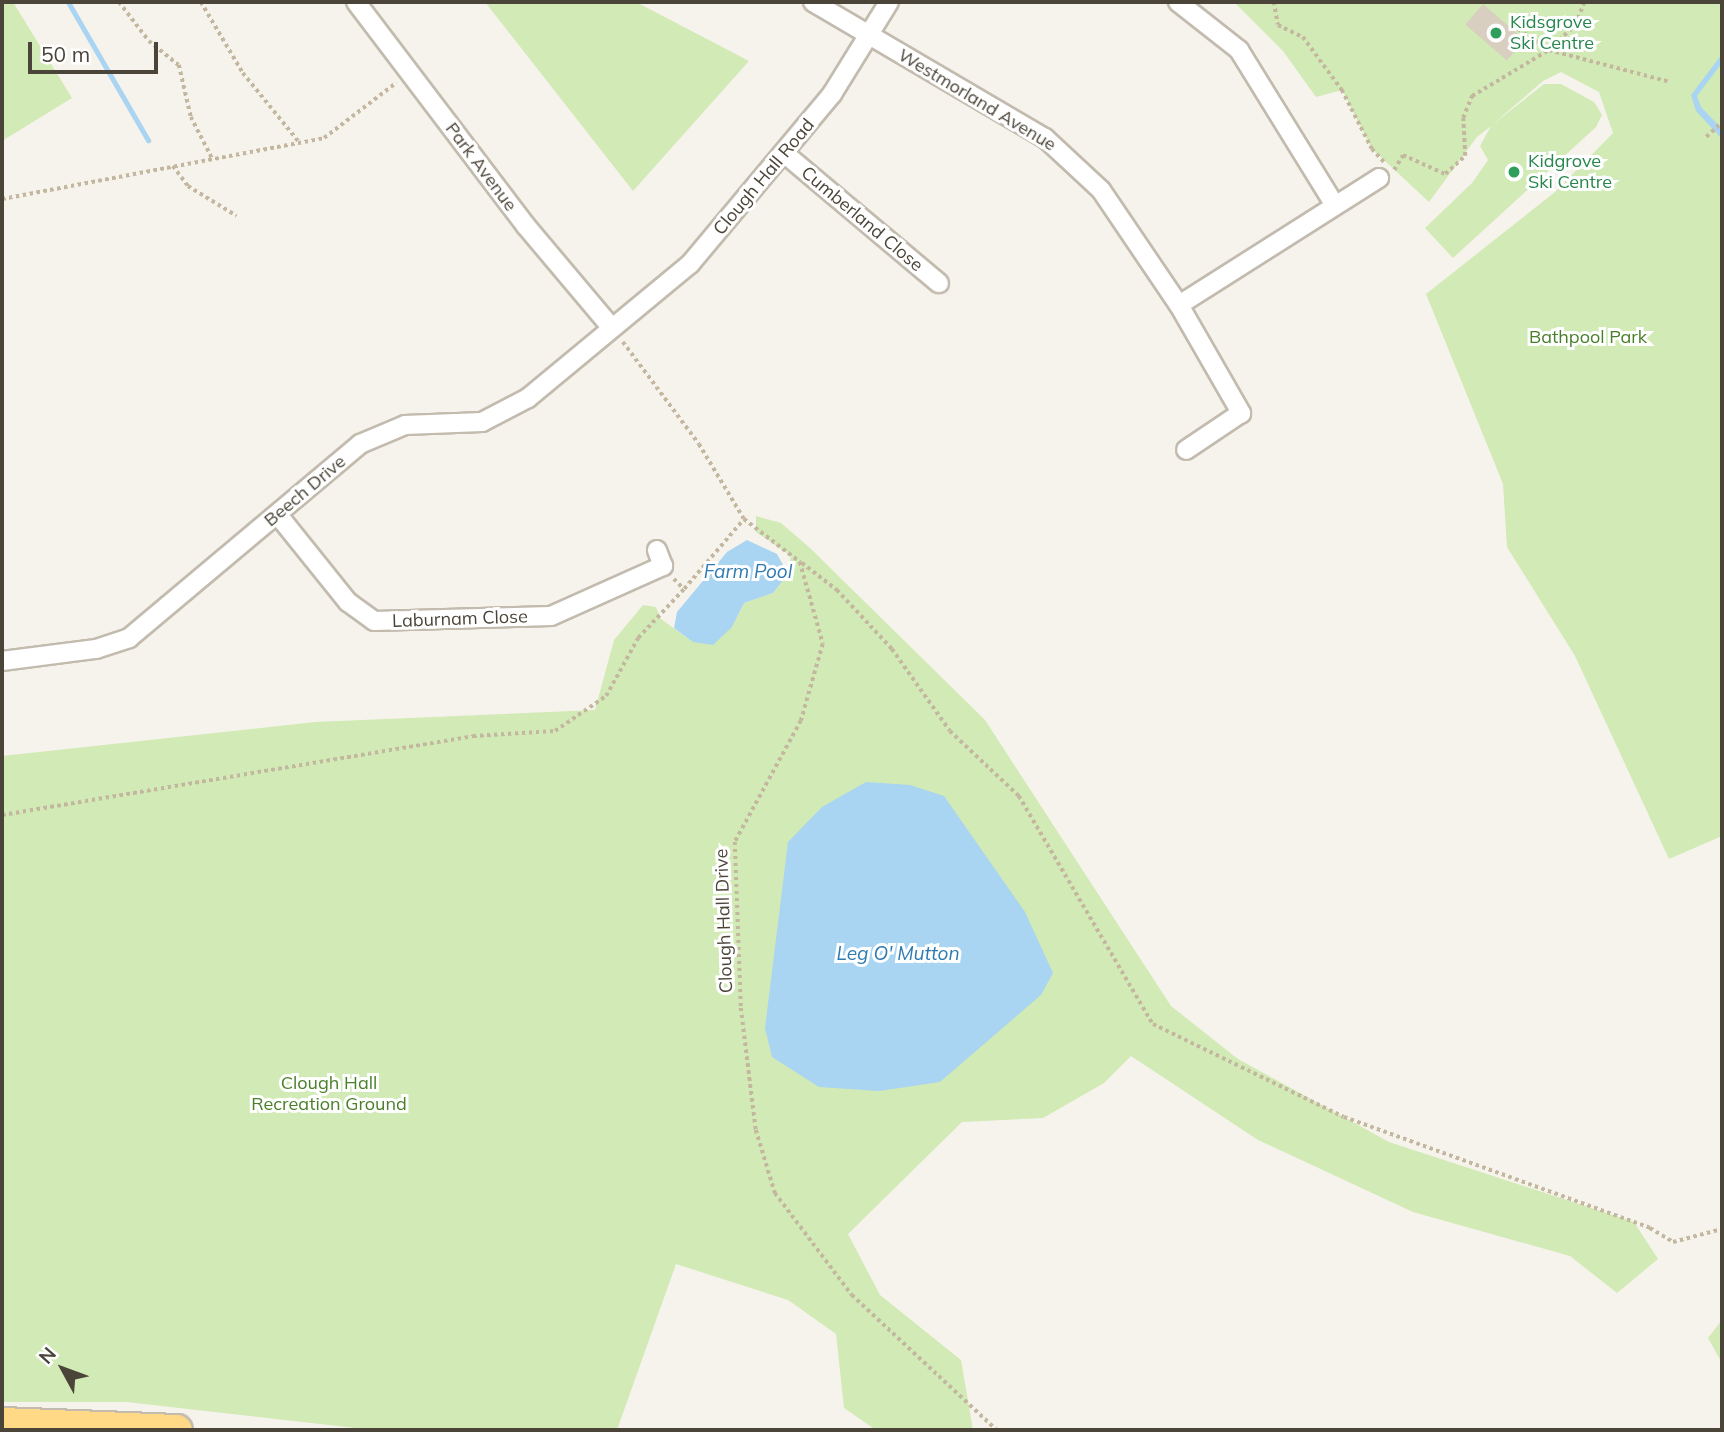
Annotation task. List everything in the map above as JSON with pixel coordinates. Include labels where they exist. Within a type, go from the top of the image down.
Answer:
[{"type":"highway","points":[[2,1423],[177,1430]]},
{"type":"street","name":"Park Avenue","points":[[356,2],[526,226],[611,327]]},
{"type":"street","name":"Westmorland Avenue","points":[[813,2],[1045,138],[1075,162],[1101,190],[1179,305],[1216,374],[1241,413],[1186,450]]},
{"type":"street","name":"Clough Hall Road","points":[[611,327],[690,264],[785,154],[870,36],[889,2]]},
{"type":"street","points":[[1178,2],[1239,50],[1334,204]]},
{"type":"street","name":"Cumberland Close","points":[[785,154],[939,284]]},
{"type":"street","points":[[1179,305],[1334,204],[1386,174]]},
{"type":"street","name":"Beech Drive","points":[[2,661],[96,649],[129,638],[359,444],[381,432],[405,425],[482,422],[502,415],[611,327]]},
{"type":"street","name":"Laburnam Close","points":[[278,515],[348,602],[373,621],[551,616],[660,558]]},
{"type":"path","points":[[119,2],[149,41],[179,65],[191,117],[212,158]]},
{"type":"path","points":[[201,2],[230,55],[299,142]]},
{"type":"path","points":[[1274,2],[1278,25],[1303,37],[1342,90],[1386,174],[1403,155],[1445,174],[1465,156],[1463,118],[1472,96],[1549,50],[1575,25],[1584,3]]},
{"type":"path","points":[[1518,29],[1549,50],[1670,82]]},
{"type":"path","points":[[2,199],[324,138],[409,73]]},
{"type":"path","points":[[1706,137],[1722,122]]},
{"type":"path","points":[[173,166],[188,186],[237,216]]},
{"type":"path","points":[[611,327],[658,385],[744,519],[837,590],[892,649],[950,730],[1019,796],[1153,1024],[1344,1117],[1650,1228],[1673,1242],[1722,1229]]},
{"type":"path","points":[[2,816],[473,736],[555,731],[606,696],[638,638],[744,519]]},
{"type":"path","points":[[660,558],[684,589]]},
{"type":"path","name":"Clough Hall Drive","points":[[800,562],[823,644],[801,721],[735,842],[741,1008],[756,1130],[775,1193],[852,1295],[997,1430]]},
{"type":"green space","points":[[2,2],[13,2],[72,98],[2,141]]},
{"type":"green space","points":[[485,2],[636,2],[749,61],[633,191]]},
{"type":"green space","name":"Bathpool Park","points":[[1234,2],[1722,2],[1722,836],[1669,859],[1575,656],[1507,547],[1503,484],[1426,294],[1555,192],[1613,133],[1599,92],[1561,72],[1543,81],[1492,125],[1544,84],[1561,84],[1594,102],[1602,115],[1596,127],[1453,258],[1425,228],[1472,183],[1488,160],[1480,146],[1491,126],[1477,137],[1429,202],[1372,149],[1342,90],[1316,97],[1283,51]]},
{"type":"green space","name":"Clough Hall Recreation Ground","points":[[756,516],[781,523],[810,548],[985,720],[1171,1006],[1238,1059],[1389,1142],[1634,1222],[1658,1259],[1617,1293],[1570,1256],[1413,1212],[1258,1140],[1131,1056],[1104,1083],[1043,1118],[962,1122],[848,1234],[880,1295],[961,1360],[973,1430],[876,1430],[844,1408],[836,1334],[788,1300],[676,1264],[617,1430],[373,1430],[127,1402],[2,1402],[2,756],[315,722],[595,710],[614,640],[643,605],[656,607],[661,619],[693,642],[732,627],[744,603],[773,593],[784,579],[791,556],[756,532]]},
{"type":"green space","points":[[1722,1320],[1722,1363],[1708,1338]]},
{"type":"water","points":[[1722,54],[1722,63],[1697,96],[1701,107],[1722,129],[1722,139],[1696,111],[1691,95]]},
{"type":"water","name":"Farm Pool","points":[[747,540],[777,554],[788,574],[773,593],[744,603],[732,627],[713,645],[693,642],[674,628],[677,612],[727,552]]},
{"type":"water","name":"Leg O' Mutton","points":[[866,782],[910,785],[944,796],[1025,912],[1053,973],[1041,995],[940,1082],[879,1091],[819,1087],[772,1057],[765,1028],[788,842],[822,807]]},
{"type":"building","name":"Kidsgrove Ski Centre","points":[[1483,4],[1525,40],[1507,60],[1465,24]]},
{"type":"waterway","points":[[68,2],[148,140]]},
{"type":"place","name":"Kidsgrove Ski Centre","points":[[1496,33]]},
{"type":"place","name":"Kidgrove Ski Centre","points":[[1514,172]]}]
